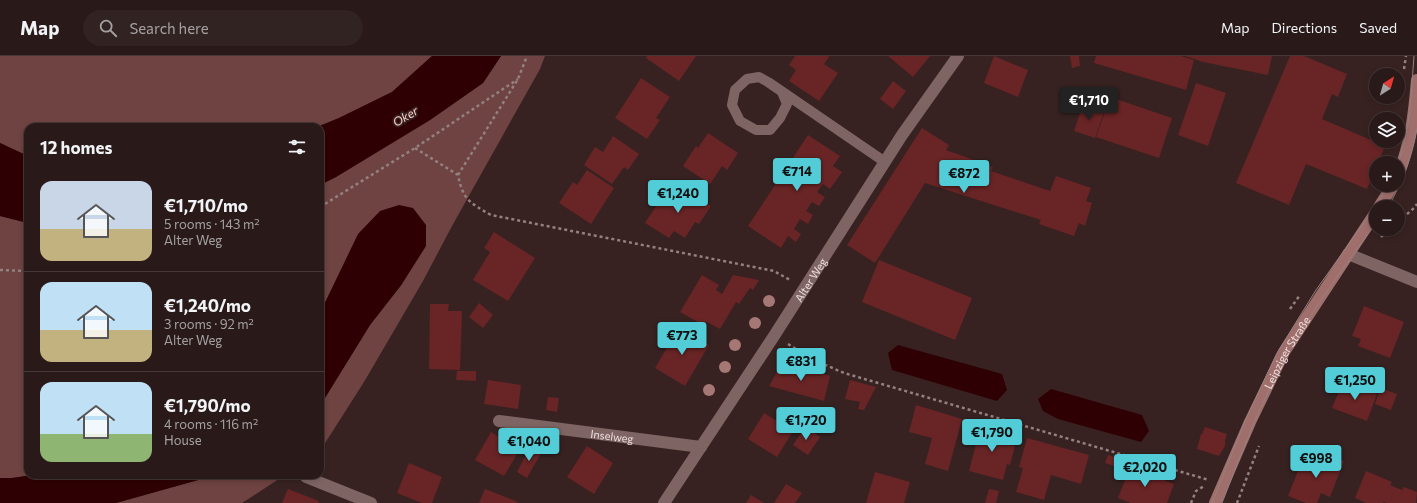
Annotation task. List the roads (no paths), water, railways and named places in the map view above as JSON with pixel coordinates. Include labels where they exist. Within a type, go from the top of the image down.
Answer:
[{"type":"street","name":"Alter Weg","points":[[664,503],[774,336],[885,162],[958,56]]},
{"type":"street","points":[[1404,156],[1410,138],[1417,87]]},
{"type":"street","name":"Leipziger Straße","points":[[1215,503],[1250,422],[1284,352],[1369,222]]},
{"type":"street","points":[[1348,254],[1362,261],[1417,282]]},
{"type":"street","name":"Inselweg","points":[[499,420],[701,447]]},
{"type":"street","points":[[311,479],[371,503]]},
{"type":"lane","points":[[782,92],[787,104],[780,118],[770,130],[756,130],[740,122],[732,105],[735,90],[747,79],[759,77],[782,92],[885,162]]},
{"type":"water","name":"Oker","points":[[432,56],[501,56],[483,83],[430,120],[324,183],[324,124],[392,92]]},
{"type":"water","points":[[0,143],[24,154],[24,222],[0,216]]},
{"type":"water","points":[[399,205],[413,208],[426,225],[426,246],[402,284],[370,325],[324,400],[324,305],[358,234],[380,211]]},
{"type":"water","points":[[898,345],[1002,374],[1007,390],[997,401],[892,370],[888,353]]},
{"type":"water","points":[[1051,389],[1142,415],[1149,431],[1141,442],[1058,419],[1043,411],[1038,399]]},
{"type":"water","points":[[24,476],[24,479],[202,479],[116,503],[0,503],[0,478]]},
{"type":"tram line","points":[[1400,156],[1408,124],[1414,56]]},
{"type":"tram line","points":[[1392,200],[1406,170],[1417,129]]},
{"type":"tram line","points":[[1212,503],[1245,421],[1277,353],[1316,290],[1378,203],[1384,192]]},
{"type":"tram line","points":[[1222,503],[1278,371],[1319,303],[1369,233]]}]
